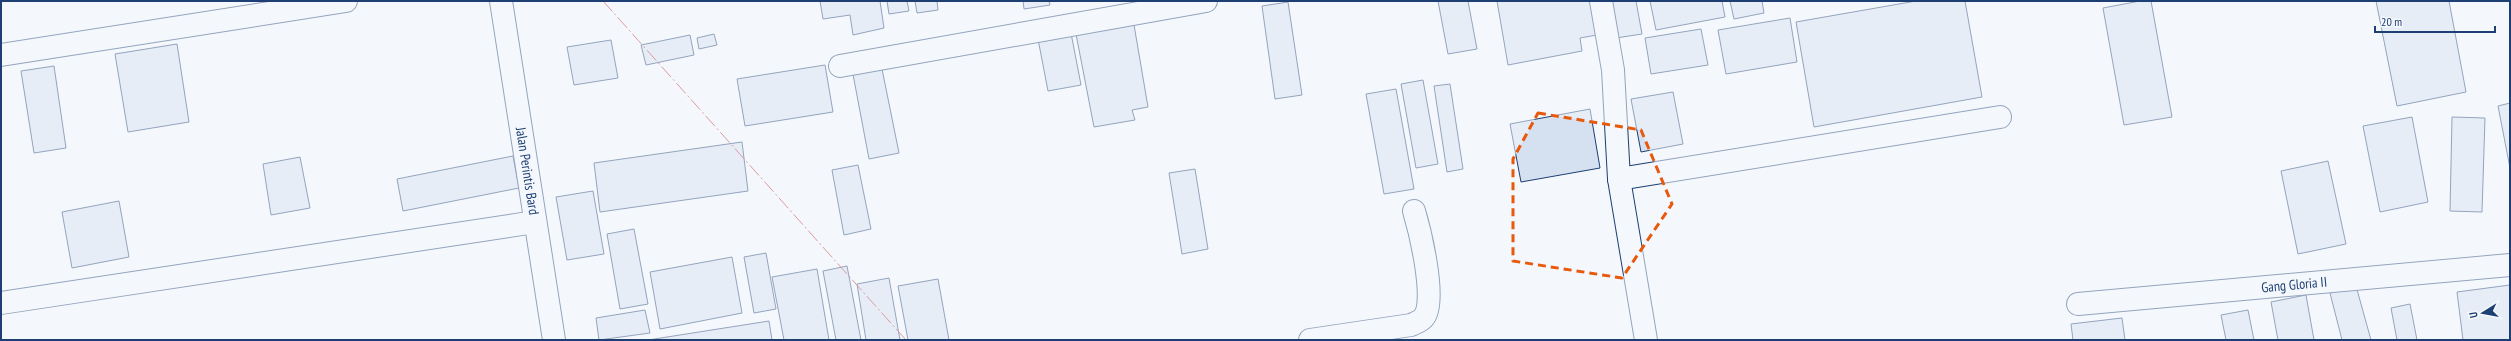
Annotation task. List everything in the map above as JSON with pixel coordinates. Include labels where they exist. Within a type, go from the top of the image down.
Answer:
[{"type":"street","points":[[1,55],[346,1]]},
{"type":"street","name":"Jalan Perintis Bard","points":[[501,1],[554,340]]},
{"type":"street","points":[[840,66],[1206,1]]},
{"type":"street","points":[[1601,1],[1613,70],[1619,180],[1646,340]]},
{"type":"street","points":[[1619,180],[2000,117]]},
{"type":"street","points":[[1310,340],[1411,325],[1424,318],[1430,306],[1422,238],[1414,211]]},
{"type":"street","points":[[1,303],[535,222]]},
{"type":"street","name":"Gang Gloria II","points":[[2078,304],[2510,265]]},
{"type":"highlighted area","points":[[1538,113],[1641,130],[1672,204],[1622,278],[1513,261],[1513,159]]},
{"type":"building","points":[[820,1],[880,1],[884,28],[853,35],[850,15],[823,19]]},
{"type":"building","points":[[887,1],[907,1],[909,11],[889,14]]},
{"type":"building","points":[[915,1],[937,1],[938,10],[917,13]]},
{"type":"building","points":[[1023,1],[1049,1],[1050,5],[1024,9]]},
{"type":"building","points":[[1438,1],[1468,1],[1477,49],[1448,54]]},
{"type":"building","points":[[1497,1],[1592,1],[1597,35],[1580,38],[1582,51],[1508,65]]},
{"type":"building","points":[[1610,1],[1636,1],[1642,34],[1616,38]]},
{"type":"building","points":[[1650,1],[1722,1],[1725,17],[1656,30]]},
{"type":"building","points":[[1730,1],[1762,1],[1764,13],[1734,19]]},
{"type":"building","points":[[1916,1],[1965,1],[1982,97],[1814,127],[1796,22]]},
{"type":"building","points":[[2140,1],[2151,1],[2172,117],[2124,125],[2103,8]]},
{"type":"building","points":[[2376,1],[2449,1],[2466,92],[2397,106]]},
{"type":"building","points":[[1288,2],[1302,95],[1275,99],[1262,6]]},
{"type":"building","points":[[1790,18],[1797,62],[1726,74],[1718,30]]},
{"type":"building","points":[[1133,19],[1148,107],[1132,110],[1135,120],[1094,127],[1075,29]]},
{"type":"building","points":[[1701,29],[1708,65],[1651,74],[1645,38]]},
{"type":"building","points":[[1071,33],[1081,85],[1048,91],[1038,39]]},
{"type":"building","points":[[714,34],[717,45],[699,49],[697,38]]},
{"type":"building","points":[[690,35],[694,55],[646,65],[641,45]]},
{"type":"building","points":[[611,40],[618,78],[574,85],[567,47]]},
{"type":"building","points":[[177,44],[189,122],[128,132],[115,54]]},
{"type":"building","points":[[881,64],[899,153],[869,159],[852,69]]},
{"type":"building","points":[[825,65],[833,112],[745,126],[737,79]]},
{"type":"building","points":[[54,66],[66,148],[34,153],[21,71]]},
{"type":"building","points":[[1423,80],[1438,164],[1416,168],[1401,84]]},
{"type":"building","points":[[1450,84],[1463,169],[1447,172],[1434,86]]},
{"type":"building","points":[[1396,89],[1414,189],[1384,194],[1366,94]]},
{"type":"building","points":[[1673,92],[1683,144],[1641,152],[1631,99]]},
{"type":"building","points":[[2510,103],[2510,168],[2498,106]]},
{"type":"building","points":[[1590,109],[1600,168],[1521,182],[1510,124]]},
{"type":"building","points":[[2412,117],[2428,202],[2380,212],[2363,126]]},
{"type":"building","points":[[2452,117],[2485,118],[2482,212],[2450,211]]},
{"type":"building","points":[[742,142],[748,191],[600,212],[594,163]]},
{"type":"building","points":[[513,156],[519,188],[403,211],[397,179]]},
{"type":"building","points":[[300,157],[310,208],[271,215],[263,164]]},
{"type":"building","points":[[2328,161],[2346,244],[2298,254],[2281,171]]},
{"type":"building","points":[[858,165],[871,229],[844,235],[832,170]]},
{"type":"building","points":[[1195,169],[1208,249],[1182,254],[1169,173]]},
{"type":"building","points":[[593,191],[604,254],[567,260],[556,197]]},
{"type":"building","points":[[119,201],[129,257],[72,268],[62,212]]},
{"type":"building","points":[[634,229],[648,304],[620,309],[607,234]]},
{"type":"building","points":[[766,253],[776,309],[754,313],[744,257]]},
{"type":"building","points":[[732,257],[742,313],[660,329],[650,272]]},
{"type":"building","points":[[847,266],[861,340],[836,340],[823,271]]},
{"type":"building","points":[[817,269],[829,340],[784,340],[772,277]]},
{"type":"building","points":[[889,278],[900,340],[866,340],[857,284]]},
{"type":"building","points":[[938,279],[949,340],[908,340],[898,286]]},
{"type":"building","points":[[2510,285],[2510,340],[2463,340],[2457,292]]},
{"type":"building","points":[[2356,286],[2371,340],[2342,340],[2330,293]]},
{"type":"building","points":[[2306,295],[2314,340],[2278,340],[2271,302]]},
{"type":"building","points":[[2410,304],[2417,340],[2397,340],[2391,308]]},
{"type":"building","points":[[645,310],[650,333],[599,340],[596,318]]},
{"type":"building","points":[[2248,310],[2254,340],[2226,340],[2221,315]]},
{"type":"building","points":[[2122,318],[2125,340],[2073,340],[2071,324]]},
{"type":"building","points":[[769,321],[772,340],[648,340]]},
{"type":"power","points":[[603,1],[906,340]]}]
